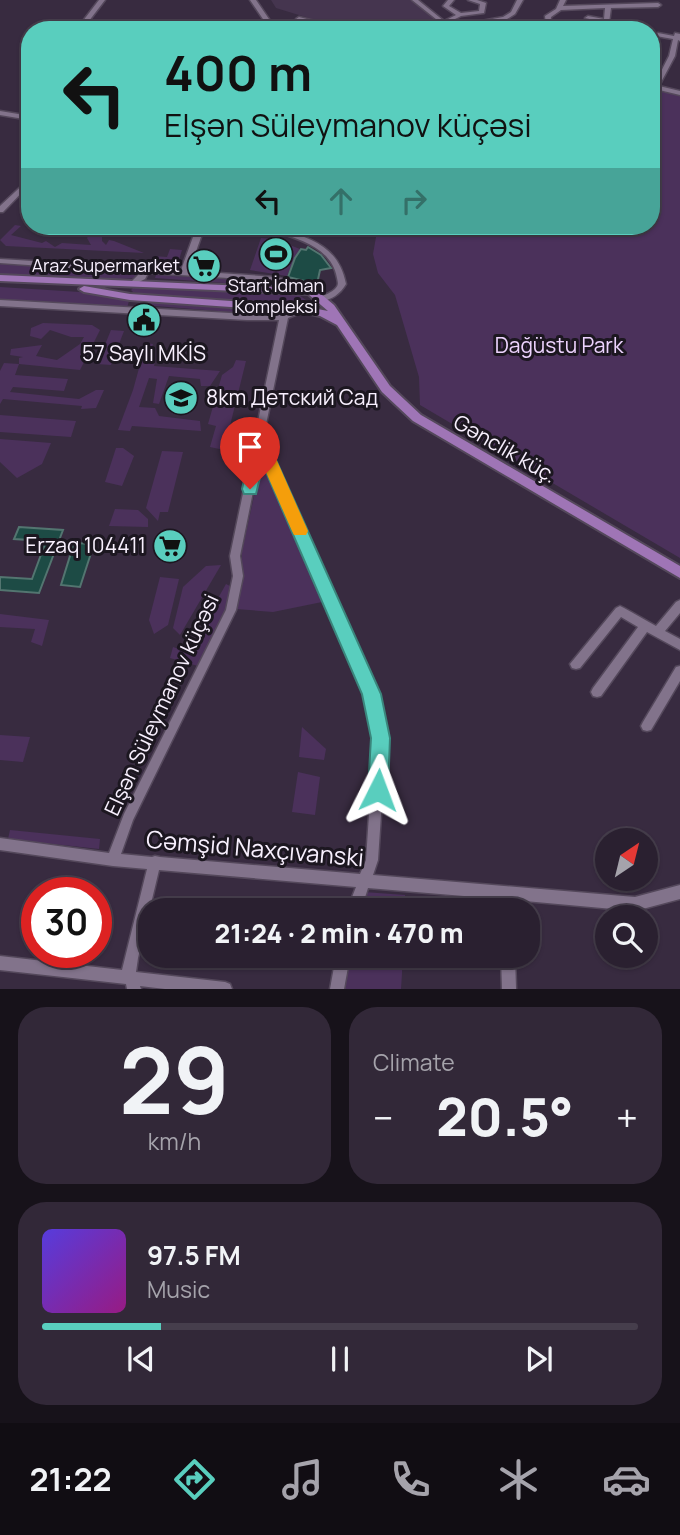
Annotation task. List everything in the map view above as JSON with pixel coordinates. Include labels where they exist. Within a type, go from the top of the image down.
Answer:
[{"type":"main road","points":[[0,281],[135,282],[311,291],[325,301]]},
{"type":"main road","points":[[0,281],[130,297],[302,309],[323,313],[341,324]]},
{"type":"main road","points":[[130,297],[121,290],[135,282]]},
{"type":"main road","points":[[302,309],[314,297],[311,291]]},
{"type":"main road","name":"Gənclik küç.","points":[[325,301],[386,389],[417,418],[680,573]]},
{"type":"street","points":[[86,21],[102,0]]},
{"type":"street","points":[[253,0],[267,21]]},
{"type":"street","points":[[415,0],[438,21]]},
{"type":"street","points":[[451,0],[446,6],[460,15]]},
{"type":"street","points":[[451,21],[460,15],[483,11],[483,3],[471,0]]},
{"type":"street","points":[[484,21],[505,18],[513,13],[520,0]]},
{"type":"street","points":[[560,8],[562,0]]},
{"type":"street","points":[[548,21],[549,15],[560,8],[658,5]]},
{"type":"street","points":[[588,18],[606,21],[608,7]]},
{"type":"street","points":[[299,19],[307,21]]},
{"type":"street","points":[[660,35],[678,37],[660,72]]},
{"type":"street","points":[[660,87],[680,92]]},
{"type":"street","points":[[0,113],[21,116]]},
{"type":"street","points":[[0,211],[21,189]]},
{"type":"street","points":[[184,273],[198,235]]},
{"type":"street","points":[[294,235],[316,243],[328,252],[342,284],[338,291],[325,301]]},
{"type":"street","points":[[0,261],[282,280],[311,291]]},
{"type":"street","points":[[135,282],[142,277],[145,270]]},
{"type":"street","points":[[130,297],[135,304],[133,311]]},
{"type":"street","points":[[0,303],[284,317],[302,309]]},
{"type":"street","name":"Elşən Süleymanov küçəsi","points":[[113,860],[128,818],[231,610],[238,576],[235,556],[261,442],[284,317]]},
{"type":"street","points":[[261,442],[371,694],[376,715],[380,765],[372,860],[359,898]]},
{"type":"street","points":[[658,631],[680,605]]},
{"type":"street","points":[[576,664],[620,611],[680,645]]},
{"type":"street","points":[[597,692],[646,624]]},
{"type":"street","points":[[647,726],[680,671]]},
{"type":"street","name":"Cəmşid Naxçıvanski","points":[[0,844],[113,860],[635,904],[680,892]]},
{"type":"street","points":[[133,983],[131,958],[155,862]]},
{"type":"street","points":[[507,894],[507,898]]},
{"type":"street","points":[[0,963],[133,983],[225,989]]},
{"type":"street","points":[[337,989],[341,968]]},
{"type":"street","points":[[508,968],[509,989]]},
{"type":"shaded area","points":[[271,0],[412,0],[438,21],[319,21],[276,8]]},
{"type":"green space","name":"Dağüstu Park","points":[[660,91],[680,96],[680,558],[420,405],[419,377],[395,295],[378,273],[373,254],[376,235],[660,235]]},
{"type":"green space","points":[[15,225],[21,226],[11,235],[42,243],[46,241],[55,247],[62,243],[91,245],[87,238],[89,235],[102,235],[102,241],[106,245],[109,240],[114,241],[144,253],[6,246],[0,240]]},
{"type":"green space","name":"Start İdman Kompleksi","points":[[261,238],[274,239],[300,249],[287,276],[250,270]]},
{"type":"green space","points":[[170,249],[182,250],[176,270],[149,268],[153,256],[167,257]]},
{"type":"green space","points":[[0,263],[140,273],[138,278],[86,281],[0,276]]},
{"type":"green space","points":[[156,275],[283,282],[296,288],[155,278]]},
{"type":"green space","points":[[136,285],[296,293],[306,300],[298,305],[144,294],[131,290]]},
{"type":"green space","points":[[0,287],[80,292],[129,301],[127,308],[0,299]]},
{"type":"green space","points":[[149,301],[286,310],[268,315],[143,305]]},
{"type":"green space","points":[[43,323],[92,325],[100,330],[80,370],[19,364],[19,358],[23,357],[10,355],[11,349],[42,345],[36,356],[57,360],[80,344],[84,337],[71,337],[50,330],[41,339],[30,336],[31,328]]},
{"type":"green space","points":[[111,330],[124,331],[111,365],[97,364]]},
{"type":"green space","points":[[146,343],[153,344],[147,362],[155,362],[154,366],[220,371],[210,386],[201,386],[200,379],[169,376],[159,404],[153,403],[157,379],[149,378],[139,407],[155,408],[159,416],[200,421],[201,431],[132,426],[130,431],[118,430]]},
{"type":"green space","points":[[236,360],[246,361],[224,450],[210,447],[216,426],[208,424],[222,375],[233,367]]},
{"type":"green space","points":[[4,363],[19,364],[15,375],[68,379],[64,391],[13,387],[10,392],[79,399],[96,390],[104,390],[96,408],[81,409],[82,406],[3,399],[0,404],[0,371]]},
{"type":"green space","points":[[0,415],[76,421],[71,437],[0,432]]},
{"type":"green space","points":[[0,439],[51,443],[42,464],[17,478],[0,462]]},
{"type":"green space","points":[[116,448],[123,448],[134,456],[122,486],[105,482]]},
{"type":"green space","points":[[162,451],[183,452],[168,512],[160,512],[158,521],[146,508]]},
{"type":"green space","points":[[262,460],[322,602],[273,612],[236,609],[242,577],[242,551]]},
{"type":"green space","points":[[115,509],[138,510],[148,519],[148,527],[109,526]]},
{"type":"green space","points":[[221,565],[180,635],[173,628],[183,587],[206,566]]},
{"type":"green space","points":[[160,577],[179,579],[168,625],[154,634],[149,620]]},
{"type":"green space","points":[[226,584],[232,587],[226,613],[198,666],[170,658],[173,647],[188,652]]},
{"type":"green space","points":[[0,614],[49,620],[42,646],[31,642],[35,629],[0,627]]},
{"type":"green space","points":[[302,727],[326,749],[324,760],[299,757]]},
{"type":"green space","points":[[0,735],[30,737],[23,762],[0,760]]},
{"type":"green space","points":[[298,772],[320,777],[315,815],[292,812]]},
{"type":"green space","points":[[10,830],[100,839],[99,849],[8,839]]},
{"type":"green space","points":[[364,892],[405,895],[405,898],[363,898]]},
{"type":"green space","points":[[347,968],[402,968],[401,989],[342,989]]},
{"type":"building","points":[[308,247],[321,255],[331,268],[320,270],[317,284],[288,277],[301,249],[306,250]]},
{"type":"building","points":[[19,527],[63,530],[39,593],[0,590],[0,577],[32,579],[46,541],[14,539]]},
{"type":"building","points":[[74,543],[94,544],[80,587],[61,585]]},
{"type":"slow traffic","points":[[266,454],[300,531]]},
{"type":"place","name":"Start İdman Kompleksi","points":[[276,254]]},
{"type":"place","name":"Araz Supermarket","points":[[204,266]]},
{"type":"place","name":"57 Saylı MKİS","points":[[144,320]]},
{"type":"place","name":"8km Детский Сад","points":[[181,398]]},
{"type":"place","name":"Erzaq 104411","points":[[170,546]]},
{"type":"route","points":[[250,489],[261,442],[371,694],[380,738],[378,790]]}]
